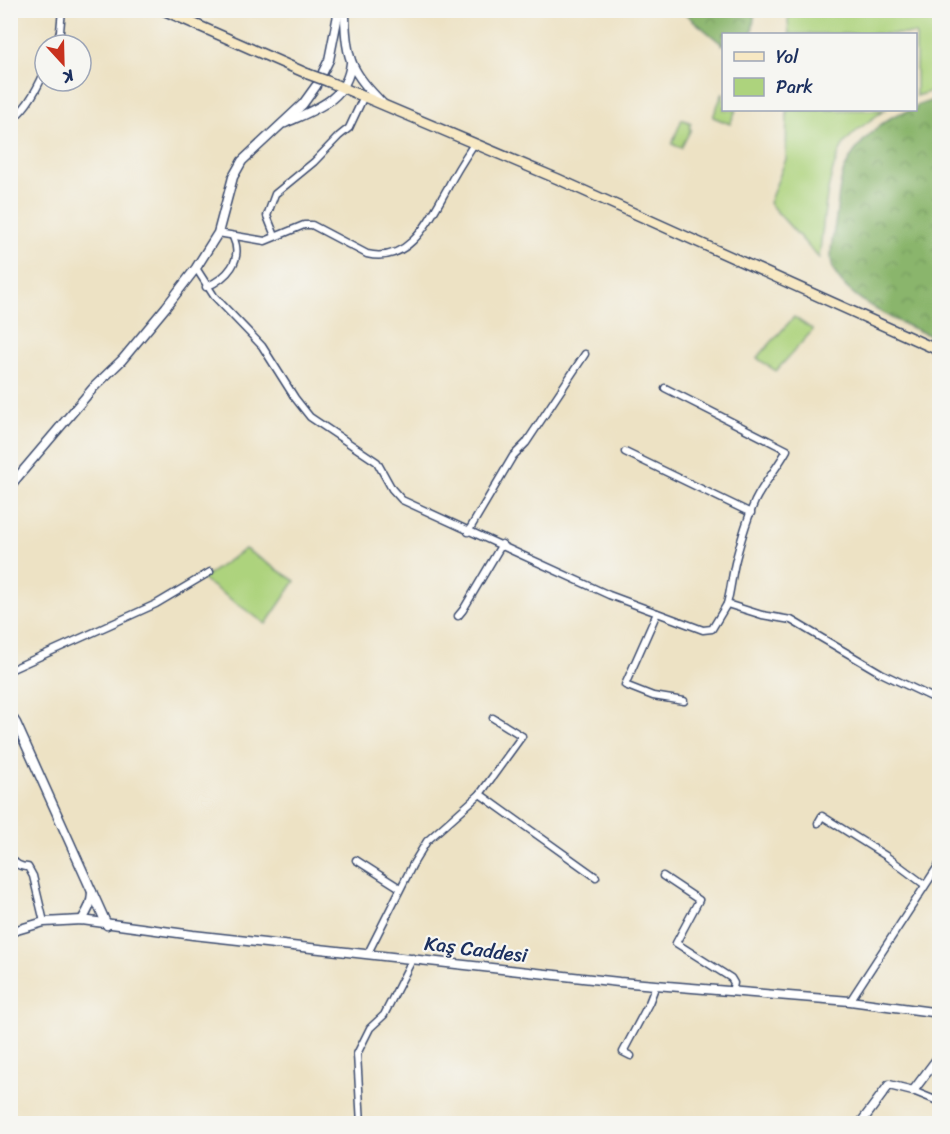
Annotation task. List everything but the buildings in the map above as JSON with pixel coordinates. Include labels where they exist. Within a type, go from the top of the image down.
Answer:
[{"type":"main road","points":[[163,10],[308,74],[325,76],[344,88],[602,199],[939,351]]},
{"type":"street","points":[[59,33],[62,10]]},
{"type":"street","points":[[344,12],[346,48],[351,63],[357,76],[384,105]]},
{"type":"street","points":[[325,76],[344,12]]},
{"type":"street","points":[[279,125],[302,116],[338,96],[350,74],[351,63]]},
{"type":"street","points":[[10,486],[94,387],[122,360],[196,268],[218,232],[233,177],[242,161],[303,104],[316,86]]},
{"type":"street","points":[[10,120],[16,117],[34,93]]},
{"type":"street","points":[[275,236],[267,216],[275,194],[314,162],[349,128],[364,96]]},
{"type":"street","points":[[218,232],[233,237],[265,241],[304,225],[312,225],[367,254],[392,255],[407,247],[424,229],[474,144]]},
{"type":"street","points":[[206,287],[223,280],[237,255],[233,237]]},
{"type":"street","points":[[196,268],[206,287],[262,346],[310,417],[377,462],[392,489],[402,500],[609,595],[703,630],[712,629],[727,604],[732,587],[735,560],[751,513],[768,477],[787,450],[665,388]]},
{"type":"street","points":[[185,282],[197,281],[206,287]]},
{"type":"street","points":[[468,532],[513,456],[526,443],[585,354]]},
{"type":"street","points":[[625,452],[751,513]]},
{"type":"street","points":[[458,616],[502,544]]},
{"type":"street","points":[[10,670],[156,604],[210,572]]},
{"type":"street","points":[[727,604],[762,615],[791,620],[881,673],[939,701]]},
{"type":"street","points":[[657,613],[625,685],[653,696],[684,701]]},
{"type":"street","points":[[10,714],[107,924]]},
{"type":"street","points":[[368,953],[400,888],[427,841],[480,794],[522,736],[493,718]]},
{"type":"street","points":[[480,794],[596,877]]},
{"type":"street","points":[[818,823],[822,816],[886,856],[925,885]]},
{"type":"street","points":[[10,857],[16,864],[28,867],[33,876],[44,922]]},
{"type":"street","points":[[356,860],[400,888]]},
{"type":"street","points":[[850,1001],[939,863]]},
{"type":"street","points":[[663,876],[699,900],[676,944],[731,978],[734,983],[732,992]]},
{"type":"street","points":[[82,920],[92,900],[92,888]]},
{"type":"street","name":"Kaş Caddesi","points":[[10,932],[44,922],[82,920],[656,985],[850,1001],[939,1013]]},
{"type":"street","points":[[361,1124],[357,1054],[370,1029],[384,1015],[413,958]]},
{"type":"street","points":[[631,1056],[623,1052],[656,985]]},
{"type":"street","points":[[913,1091],[939,1055]]},
{"type":"street","points":[[860,1124],[889,1085],[913,1091],[939,1102]]},
{"type":"green space","points":[[682,11],[755,11],[752,33],[722,33],[722,44]]},
{"type":"green space","points":[[791,11],[939,11],[939,89],[917,96],[917,33],[789,33],[788,20]]},
{"type":"green space","points":[[722,94],[722,111],[736,111],[730,124],[713,117]]},
{"type":"green space","points":[[940,98],[939,339],[895,319],[862,300],[838,277],[832,265],[831,255],[841,179],[848,163],[872,132],[894,116],[917,111],[917,106]]},
{"type":"green space","points":[[787,111],[884,111],[854,133],[841,149],[828,189],[819,258],[769,203],[786,159]]},
{"type":"green space","points":[[682,119],[691,123],[689,128],[691,129],[681,148],[672,144]]},
{"type":"green space","points":[[794,317],[813,330],[776,371],[757,358]]},
{"type":"green space","points":[[245,549],[295,581],[266,624],[202,579]]}]
